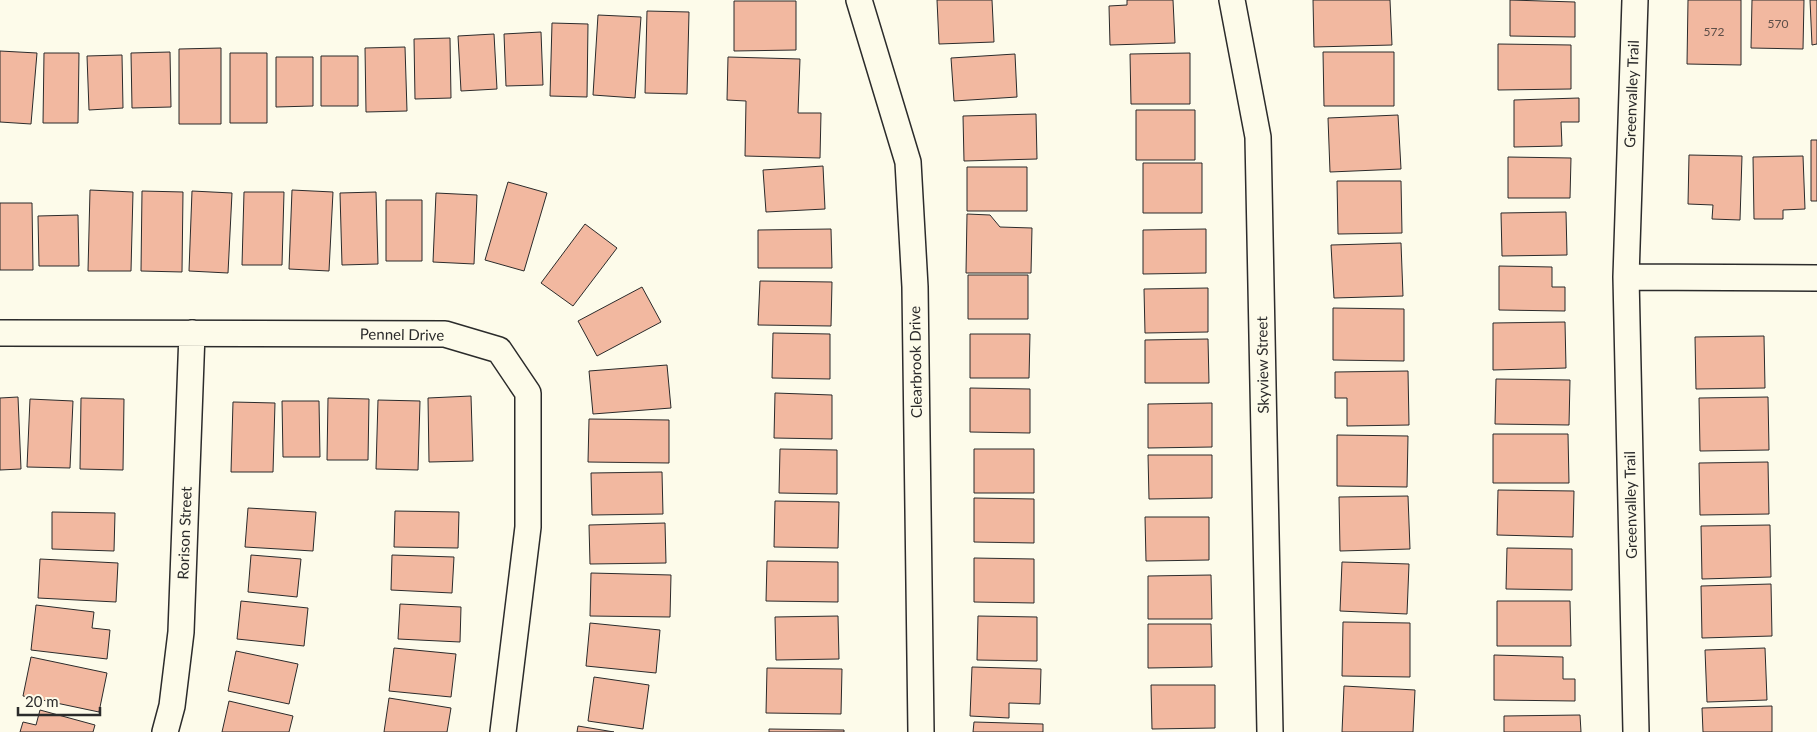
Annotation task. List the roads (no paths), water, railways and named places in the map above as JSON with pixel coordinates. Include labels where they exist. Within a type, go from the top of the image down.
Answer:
[{"type":"street","name":"Clearbrook Drive","points":[[859,0],[908,162],[915,287],[921,732]]},
{"type":"street","name":"Skyview Street","points":[[1232,0],[1258,137],[1270,732]]},
{"type":"street","name":"Greenvalley Trail","points":[[1635,0],[1626,277],[1636,732]]},
{"type":"street","points":[[1626,277],[1817,278]]},
{"type":"street","name":"Pennel Drive","points":[[0,333],[445,334],[499,350],[528,393],[528,527],[503,732]]},
{"type":"street","name":"Rorison Street","points":[[165,732],[172,706],[181,632],[192,333]]}]
